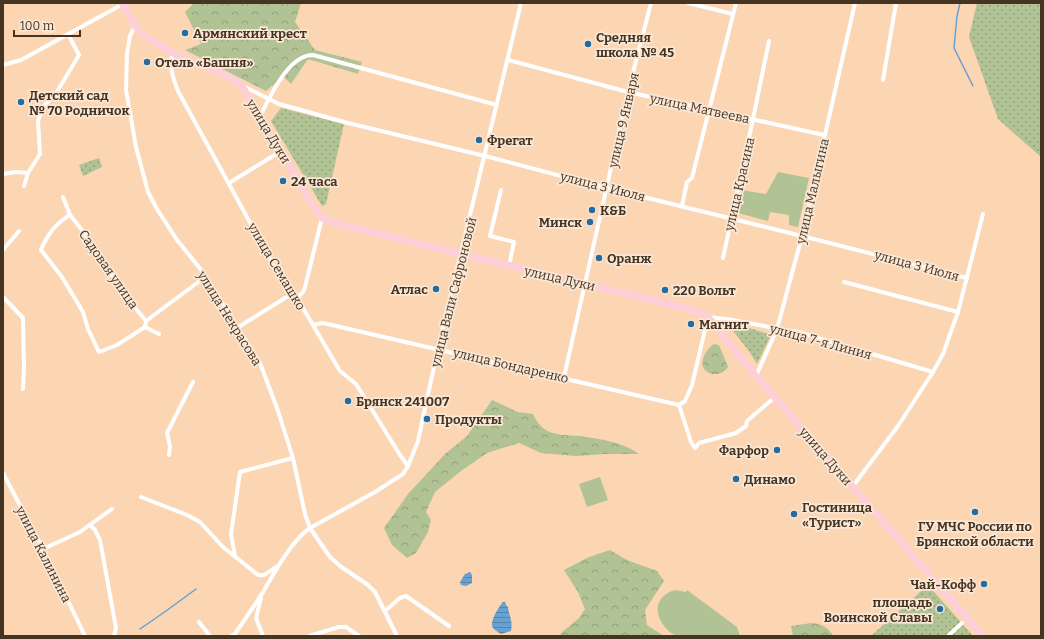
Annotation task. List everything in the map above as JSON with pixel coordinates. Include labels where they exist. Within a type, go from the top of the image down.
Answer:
[{"type":"main road","name":"улица Дуки","points":[[122,3],[143,35],[173,53],[231,78],[242,86],[316,211],[322,218],[334,223],[697,311],[708,317],[756,376],[853,486],[964,620],[983,636]]},
{"type":"street","points":[[3,65],[21,60],[122,3]]},
{"type":"street","name":"улица Вали Сафроновой","points":[[262,594],[279,566],[304,533],[310,528],[375,492],[403,474],[408,466],[418,440],[438,348],[462,254],[521,3]]},
{"type":"street","name":"улица 9 Января","points":[[564,378],[628,92],[651,3]]},
{"type":"street","points":[[688,3],[733,14]]},
{"type":"street","points":[[682,206],[687,182],[692,178],[736,3]]},
{"type":"street","name":"улица Малыгина","points":[[756,376],[776,329],[802,236],[855,3]]},
{"type":"street","points":[[883,80],[896,3]]},
{"type":"street","name":"улица Некрасова","points":[[136,26],[130,36],[126,65],[126,81],[128,107],[139,159],[148,192],[177,240],[205,277],[255,355],[263,371],[293,458],[305,514],[310,528],[330,557],[340,566],[368,585],[375,592],[397,636]]},
{"type":"street","points":[[24,186],[28,173],[40,154],[38,121],[43,107],[55,95],[79,55],[68,34]]},
{"type":"street","name":"улица Красина","points":[[722,258],[769,41]]},
{"type":"street","name":"улица Семашко","points":[[173,53],[170,59],[174,81],[178,91],[275,268],[289,290],[297,298],[340,370],[356,384],[408,466]]},
{"type":"street","points":[[260,116],[274,89],[293,64],[304,56],[309,55],[497,105]]},
{"type":"street","name":"улица Матвеева","points":[[508,60],[628,92],[824,135]]},
{"type":"street","name":"улица 3 Июля","points":[[242,86],[279,104],[348,123],[485,156],[967,278]]},
{"type":"street","points":[[229,183],[281,151]]},
{"type":"street","points":[[3,174],[16,172],[28,173]]},
{"type":"street","points":[[501,190],[490,236],[514,242],[509,266]]},
{"type":"street","name":"Садовая улица","points":[[63,197],[70,215],[82,230],[128,299],[146,321],[145,327]]},
{"type":"street","points":[[853,486],[898,426],[933,372],[945,349],[958,312],[983,214]]},
{"type":"street","points":[[70,215],[63,219],[52,230],[44,242],[41,250],[62,277],[82,312],[88,330],[100,352],[117,345],[145,327],[159,334]]},
{"type":"street","points":[[297,298],[305,288],[322,218]]},
{"type":"street","points":[[3,250],[19,231]]},
{"type":"street","points":[[146,321],[205,277]]},
{"type":"street","points":[[844,282],[958,312]]},
{"type":"street","points":[[237,328],[294,294]]},
{"type":"street","points":[[3,298],[23,318],[23,389]]},
{"type":"street","points":[[708,317],[692,385],[685,402],[679,405],[691,442],[695,448],[699,443],[736,433],[746,426],[747,421],[775,397]]},
{"type":"street","name":"улица 7-я Линия","points":[[708,317],[741,321],[776,329],[798,332],[933,372]]},
{"type":"street","name":"улица Бондаренко","points":[[313,325],[323,323],[438,348],[679,405]]},
{"type":"street","points":[[169,455],[170,446],[167,433],[193,382]]},
{"type":"street","points":[[235,556],[232,534],[240,472],[293,458]]},
{"type":"street","name":"улица Калинина","points":[[3,473],[43,549],[85,636]]},
{"type":"street","points":[[142,497],[187,515],[200,522],[224,547],[260,576],[264,576],[279,566]]},
{"type":"street","points":[[43,549],[80,532],[112,509]]},
{"type":"street","points":[[90,524],[100,540],[116,628],[114,636]]},
{"type":"street","points":[[231,636],[235,634],[262,594]]},
{"type":"street","points":[[262,594],[256,618],[263,636]]},
{"type":"street","points":[[385,611],[400,598],[406,596],[449,626]]},
{"type":"street","points":[[948,636],[964,620]]},
{"type":"street","points":[[199,622],[210,636]]},
{"type":"street","points":[[309,636],[339,626],[346,628],[360,636]]},
{"type":"green space","points":[[194,3],[301,3],[295,22],[315,50],[362,62],[358,74],[308,59],[291,84],[283,76],[266,91],[185,50],[201,44],[185,12]]},
{"type":"green space","points":[[977,3],[1041,3],[1041,157],[998,119],[969,37]]},
{"type":"green space","points":[[281,108],[344,124],[326,204],[322,206],[271,121]]},
{"type":"green space","points":[[99,158],[102,167],[83,176],[79,165]]},
{"type":"green space","points":[[778,172],[809,178],[798,227],[789,225],[789,215],[770,212],[768,221],[738,213],[741,190],[766,194]]},
{"type":"green space","points":[[737,324],[771,335],[757,364],[733,331]]},
{"type":"green space","points":[[714,344],[719,345],[728,367],[718,374],[709,373],[703,368],[702,364],[706,352]]},
{"type":"green space","points":[[492,400],[518,412],[533,414],[538,423],[544,429],[553,433],[595,438],[626,447],[639,454],[576,456],[541,453],[519,443],[487,453],[461,471],[435,492],[426,512],[431,520],[428,532],[416,553],[407,558],[392,545],[384,528],[408,494],[445,454],[467,436]]},
{"type":"green space","points":[[600,477],[608,500],[587,507],[579,484]]},
{"type":"green space","points":[[610,550],[627,560],[657,571],[664,581],[645,610],[647,625],[664,636],[560,636],[561,633],[579,618],[585,609],[578,592],[564,570],[589,557]]},
{"type":"green space","points":[[928,585],[973,636],[871,636]]},
{"type":"green space","points":[[675,590],[686,592],[687,590],[737,627],[740,636],[674,635],[660,620],[658,615],[658,605],[665,595]]},
{"type":"green space","points":[[811,623],[824,626],[834,636],[793,636],[791,626]]},
{"type":"water","points":[[470,572],[472,575],[472,583],[466,586],[461,585],[460,582],[465,574]]},
{"type":"water","points":[[503,602],[505,602],[508,607],[511,621],[511,631],[501,634],[493,628],[492,623],[499,607]]},
{"type":"waterway","points":[[960,3],[957,16],[954,48],[973,86]]},
{"type":"waterway","points":[[140,629],[196,589]]},
{"type":"place","name":"Армянский крест","points":[[185,33]]},
{"type":"place","name":"Средняя школа № 45","points":[[588,44]]},
{"type":"place","name":"Отель «Башня»","points":[[147,62]]},
{"type":"place","name":"Детский сад № 70 Родничок","points":[[21,102]]},
{"type":"place","name":"Фрегат","points":[[479,140]]},
{"type":"place","name":"24 часа","points":[[283,181]]},
{"type":"place","name":"К&Б","points":[[592,210]]},
{"type":"place","name":"Минск","points":[[590,222]]},
{"type":"place","name":"Оранж","points":[[599,258]]},
{"type":"place","name":"Атлас","points":[[436,289]]},
{"type":"place","name":"220 Вольт","points":[[665,290]]},
{"type":"place","name":"Магнит","points":[[691,324]]},
{"type":"place","name":"Брянск 241007","points":[[348,401]]},
{"type":"place","name":"Продукты","points":[[427,419]]},
{"type":"place","name":"Фарфор","points":[[777,450]]},
{"type":"place","name":"Динамо","points":[[736,479]]},
{"type":"place","name":"ГУ МЧС России по Брянской области","points":[[975,512]]},
{"type":"place","name":"Гостиница «Турист»","points":[[794,514]]},
{"type":"place","name":"Чай-Кофф","points":[[984,584]]},
{"type":"place","name":"площадь Воинской Славы","points":[[940,609]]}]
